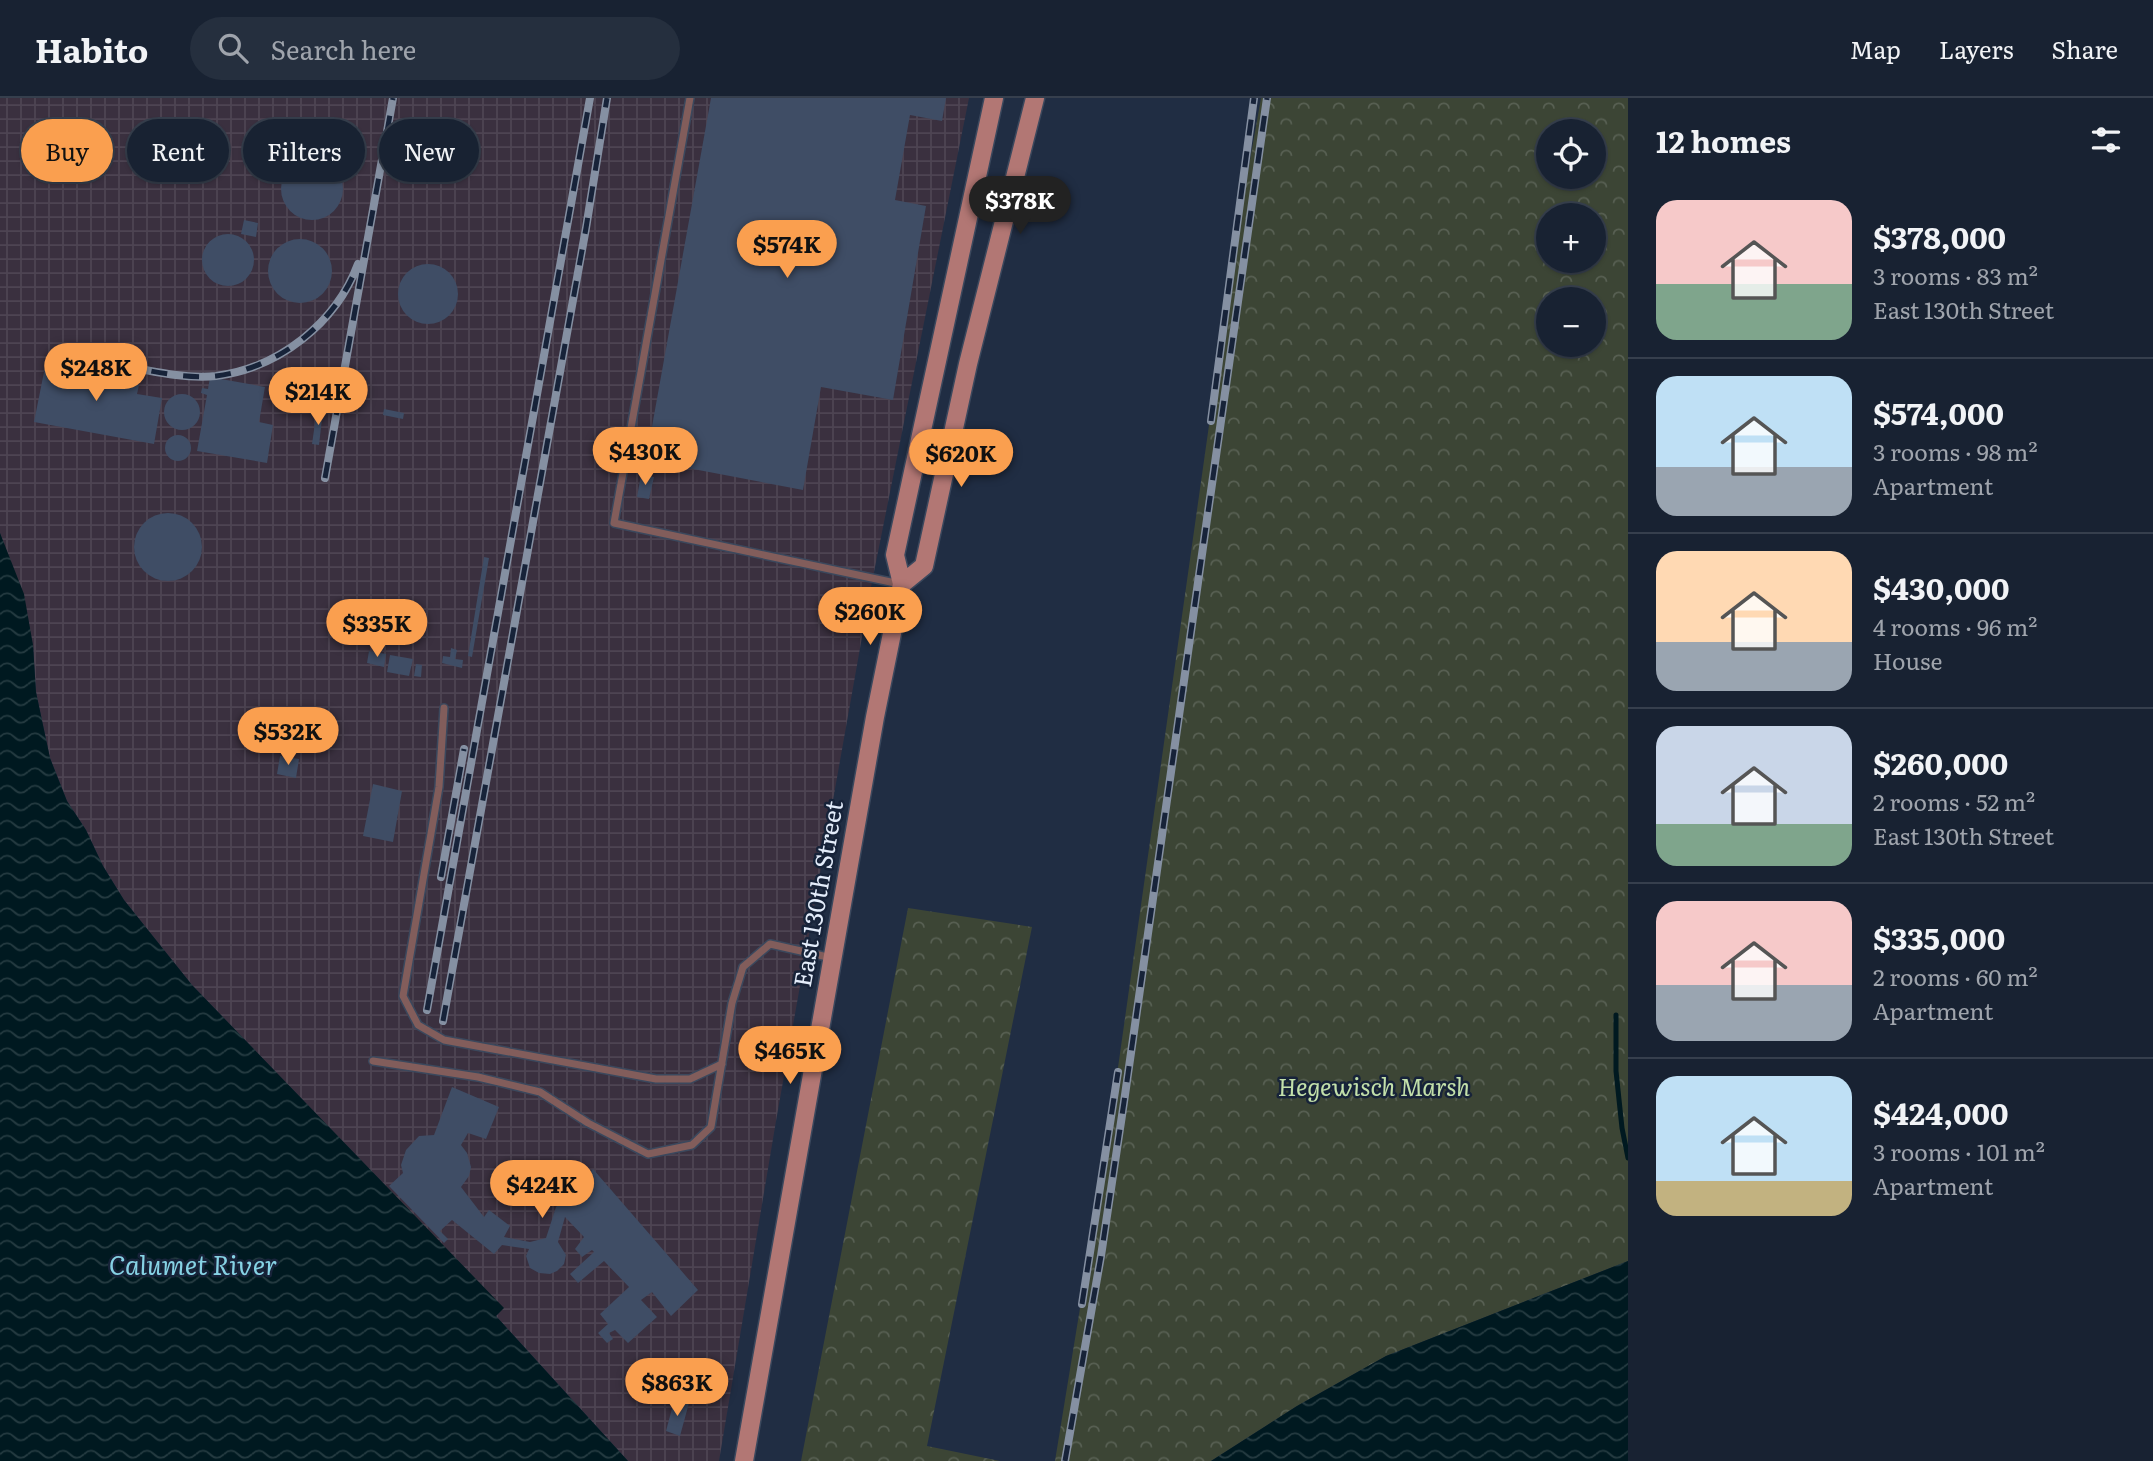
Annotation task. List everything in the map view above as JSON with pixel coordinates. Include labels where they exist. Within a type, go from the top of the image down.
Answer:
[{"type":"main road","name":"East 130th Street","points":[[744,1461],[875,717],[902,584],[895,555],[994,98]]},
{"type":"main road","points":[[902,584],[924,566],[968,364],[1035,98]]},
{"type":"lane","points":[[690,98],[614,523],[902,584]]},
{"type":"lane","points":[[444,708],[439,787],[403,996],[418,1025],[444,1040],[656,1079],[690,1079],[722,1064]]},
{"type":"lane","points":[[373,1061],[478,1077],[540,1092],[588,1123],[648,1154],[692,1145],[711,1127],[732,1003],[743,967],[770,944],[832,958]]},
{"type":"shaded area","points":[[0,98],[969,98],[870,592],[719,1461],[628,1461],[496,1316],[503,1308],[192,985],[124,900],[67,801],[50,758],[36,692],[33,645],[0,533]]},
{"type":"green space","name":"Hegewisch Marsh","points":[[1261,98],[1628,98],[1628,1261],[1386,1356],[1297,1406],[1211,1461],[1055,1461],[1109,1131],[1233,256]]},
{"type":"green space","points":[[908,908],[1032,927],[927,1446],[1000,1461],[801,1461]]},
{"type":"water","name":"Calumet River","points":[[0,533],[24,594],[33,645],[36,692],[50,758],[67,801],[124,900],[192,985],[504,1308],[496,1316],[628,1461],[0,1461]]},
{"type":"water","points":[[1628,1261],[1628,1461],[1211,1461],[1297,1406],[1386,1356]]},
{"type":"building","points":[[711,98],[946,98],[942,121],[910,115],[895,200],[926,206],[893,400],[821,387],[803,490],[646,460]]},
{"type":"building","points":[[282,182],[342,183],[342,195],[334,211],[312,220],[290,211],[281,189]]},
{"type":"building","points":[[244,220],[258,223],[256,237],[241,234]]},
{"type":"building","points":[[228,234],[238,236],[246,242],[252,250],[252,270],[246,278],[238,284],[228,286],[218,284],[210,278],[204,270],[202,260],[204,250],[210,242],[218,236]]},
{"type":"building","points":[[300,239],[312,241],[323,248],[330,259],[330,283],[323,294],[312,301],[300,303],[288,301],[277,294],[270,283],[268,271],[270,259],[277,248],[288,241]]},
{"type":"building","points":[[428,264],[445,269],[453,277],[458,294],[453,311],[445,319],[428,324],[411,319],[403,311],[398,294],[403,277],[411,269]]},
{"type":"building","points":[[65,358],[109,366],[107,379],[139,385],[137,394],[162,398],[154,444],[34,422],[45,367],[63,370]]},
{"type":"building","points":[[210,377],[265,387],[259,422],[273,425],[267,463],[197,451],[207,395],[201,393],[202,388],[208,389]]},
{"type":"building","points":[[182,394],[195,399],[200,412],[195,425],[182,430],[169,425],[164,412],[169,399]]},
{"type":"building","points":[[317,409],[323,410],[319,445],[312,444]]},
{"type":"building","points":[[384,409],[404,413],[403,419],[383,415]]},
{"type":"building","points":[[178,435],[187,439],[191,448],[187,457],[178,461],[169,457],[165,448],[169,439]]},
{"type":"building","points":[[641,475],[654,477],[649,499],[637,497]]},
{"type":"building","points":[[168,513],[181,516],[192,523],[199,534],[202,547],[199,560],[192,571],[181,578],[168,581],[155,578],[144,571],[137,560],[134,547],[137,534],[144,523],[155,516]]},
{"type":"building","points":[[484,557],[489,558],[472,657],[468,656]]},
{"type":"building","points":[[392,607],[406,610],[403,628],[389,625]]},
{"type":"building","points":[[451,648],[457,650],[455,659],[463,660],[462,668],[442,663],[443,656],[450,657]]},
{"type":"building","points":[[369,651],[386,654],[384,667],[367,663]]},
{"type":"building","points":[[390,655],[413,659],[409,676],[387,672]]},
{"type":"building","points":[[416,664],[422,665],[421,677],[414,676]]},
{"type":"building","points":[[280,756],[299,759],[296,778],[277,774]]},
{"type":"building","points":[[373,784],[402,791],[393,842],[363,836]]},
{"type":"building","points":[[452,1087],[499,1107],[486,1139],[468,1133],[461,1145],[467,1153],[471,1167],[469,1176],[461,1187],[484,1217],[489,1210],[510,1226],[504,1237],[530,1242],[546,1238],[556,1207],[593,1169],[698,1290],[671,1316],[652,1292],[641,1300],[657,1317],[628,1343],[615,1330],[609,1333],[613,1339],[607,1343],[598,1333],[608,1324],[600,1314],[629,1287],[604,1261],[578,1283],[570,1274],[594,1252],[592,1250],[582,1257],[575,1249],[584,1237],[565,1217],[558,1242],[566,1255],[564,1264],[550,1274],[539,1273],[530,1268],[526,1256],[529,1249],[502,1245],[494,1254],[452,1220],[440,1231],[448,1239],[444,1243],[389,1186],[403,1173],[401,1165],[406,1150],[419,1136],[434,1135]]},
{"type":"building","points":[[674,1401],[689,1403],[680,1436],[666,1431]]},
{"type":"waterway","points":[[1616,1015],[1616,1071],[1628,1158]]},
{"type":"railway","points":[[325,478],[393,98]]},
{"type":"railway","points":[[427,1010],[590,98]]},
{"type":"railway","points":[[443,1021],[607,98]]},
{"type":"railway","points":[[1211,421],[1254,98]]},
{"type":"railway","points":[[1065,1461],[1101,1256],[1124,1102],[1267,98]]},
{"type":"railway","points":[[120,365],[168,374],[204,377],[239,371],[262,363],[283,353],[320,323],[348,285],[358,264]]},
{"type":"railway","points":[[441,877],[464,749]]},
{"type":"railway","points":[[1082,1304],[1118,1072]]}]
